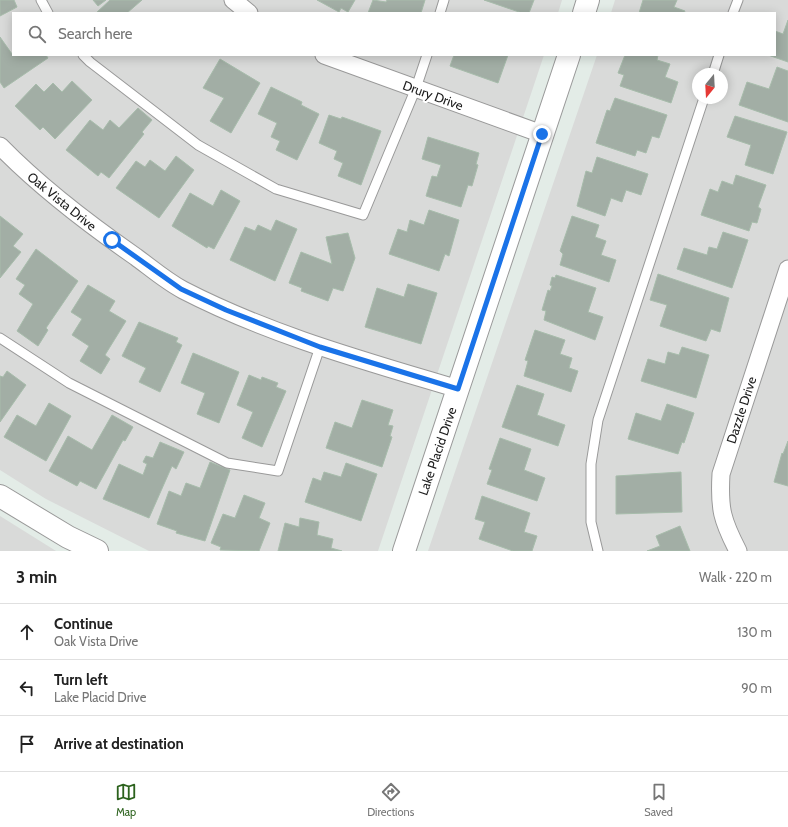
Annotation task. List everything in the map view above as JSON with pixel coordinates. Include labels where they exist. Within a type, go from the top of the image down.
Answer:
[{"type":"street","points":[[584,12],[588,0]]},
{"type":"street","points":[[236,1],[248,12]]},
{"type":"street","name":"Drury Drive","points":[[327,56],[542,134]]},
{"type":"street","name":"Lake Placid Drive","points":[[404,551],[569,56]]},
{"type":"street","name":"Oak Vista Drive","points":[[0,146],[28,174],[69,208],[181,289],[226,310],[320,347],[458,389]]},
{"type":"street","name":"Dazzle Drive","points":[[738,551],[725,525],[720,494],[721,474],[788,269]]},
{"type":"street","points":[[0,496],[68,537],[98,551]]},
{"type":"lane","points":[[41,0],[47,12]]},
{"type":"lane","points":[[440,12],[444,0]]},
{"type":"lane","points":[[733,12],[738,0]]},
{"type":"lane","points":[[84,56],[198,145],[276,189],[363,215],[416,88],[427,56]]},
{"type":"lane","points":[[714,68],[719,56]]},
{"type":"lane","points":[[598,551],[591,522],[591,464],[598,420],[702,104]]},
{"type":"lane","points":[[0,338],[69,383],[227,463],[278,471],[320,347]]},
{"type":"shaded area","points":[[0,0],[562,0],[558,12],[12,12],[12,56],[544,56],[378,551],[149,551],[46,499],[0,470]]},
{"type":"shaded area","points":[[615,0],[788,0],[788,551],[428,551],[597,56],[776,56],[776,12],[611,12]]},
{"type":"shaded area","points":[[0,516],[56,551],[0,551]]},
{"type":"building","points":[[0,0],[14,0],[17,7],[0,16]]},
{"type":"building","points":[[93,0],[106,0],[98,6]]},
{"type":"building","points":[[110,0],[142,0],[128,12],[97,12]]},
{"type":"building","points":[[317,0],[355,0],[348,12],[341,8],[339,12]]},
{"type":"building","points":[[373,0],[386,2],[387,0],[425,0],[421,12],[368,12]]},
{"type":"building","points":[[484,0],[534,0],[529,12],[519,12]]},
{"type":"building","points":[[643,0],[677,0],[674,7],[685,11],[684,12],[639,12]]},
{"type":"building","points":[[788,20],[788,62],[771,56],[776,56],[776,31],[783,34]]},
{"type":"building","points":[[0,37],[12,56],[47,56],[48,58],[4,88],[0,82]]},
{"type":"building","points":[[454,56],[508,56],[498,83],[450,66]]},
{"type":"building","points":[[625,56],[658,56],[657,60],[670,64],[665,77],[678,82],[671,103],[620,86],[624,75],[618,73]]},
{"type":"building","points":[[220,59],[260,83],[231,133],[210,121],[224,98],[203,88]]},
{"type":"building","points":[[777,67],[788,71],[788,122],[739,105],[747,82],[769,89]]},
{"type":"building","points":[[72,81],[92,100],[55,139],[43,127],[40,130],[15,106],[36,84],[44,92],[53,83],[62,92]]},
{"type":"building","points":[[271,87],[302,102],[301,105],[319,114],[297,160],[276,150],[280,141],[271,137],[277,123],[258,114]]},
{"type":"building","points":[[615,98],[667,115],[659,138],[652,136],[646,153],[637,150],[635,156],[596,143],[607,110],[610,111]]},
{"type":"building","points":[[138,108],[152,120],[142,132],[144,134],[109,178],[101,172],[98,176],[66,150],[90,120],[103,130],[110,120],[119,128]]},
{"type":"building","points":[[329,115],[341,119],[342,117],[381,131],[361,185],[338,176],[343,163],[334,159],[337,151],[319,143]]},
{"type":"building","points":[[735,116],[787,132],[773,174],[745,165],[751,145],[727,137]]},
{"type":"building","points":[[428,137],[479,153],[476,164],[478,165],[472,186],[468,185],[461,207],[426,196],[432,176],[437,177],[441,165],[422,159]]},
{"type":"building","points":[[176,156],[194,170],[159,218],[116,188],[136,161],[145,167],[150,160],[165,171]]},
{"type":"building","points":[[597,157],[648,174],[641,195],[626,190],[622,202],[611,198],[605,216],[577,206],[586,171],[592,173]]},
{"type":"building","points":[[736,175],[766,185],[758,207],[761,209],[757,223],[752,222],[749,231],[701,215],[710,189],[718,192],[722,181],[733,185]]},
{"type":"building","points":[[221,190],[240,201],[214,249],[208,246],[207,248],[172,226],[190,193],[213,206]]},
{"type":"building","points":[[429,210],[459,220],[449,256],[445,254],[439,271],[389,254],[398,229],[407,232],[410,220],[424,225]]},
{"type":"building","points":[[0,216],[23,234],[13,246],[21,252],[0,278]]},
{"type":"building","points":[[572,216],[599,225],[595,237],[606,241],[601,255],[616,260],[609,282],[560,265],[563,254],[560,251]]},
{"type":"building","points":[[276,220],[297,229],[275,281],[230,260],[245,227],[255,231],[258,225],[271,231]]},
{"type":"building","points":[[723,232],[748,240],[732,288],[677,269],[684,248],[707,255],[709,247],[717,249]]},
{"type":"building","points":[[348,233],[355,258],[343,291],[333,288],[328,301],[301,291],[302,288],[289,283],[301,252],[332,264],[326,237]]},
{"type":"building","points":[[36,249],[78,281],[46,328],[48,330],[38,346],[17,331],[33,304],[19,294],[25,285],[16,279]]},
{"type":"building","points":[[658,274],[729,298],[720,332],[711,329],[706,341],[660,326],[667,305],[650,300]]},
{"type":"building","points":[[556,275],[596,288],[588,312],[603,317],[595,340],[544,320],[546,311],[542,310],[548,290],[550,291],[552,286],[550,285],[552,277],[555,278]]},
{"type":"building","points":[[408,284],[437,293],[421,344],[365,327],[377,288],[404,297]]},
{"type":"building","points":[[88,285],[115,301],[109,311],[126,321],[105,355],[110,359],[101,374],[80,361],[89,346],[72,335],[82,319],[71,312]]},
{"type":"building","points":[[139,322],[178,338],[176,342],[182,345],[160,392],[139,382],[146,368],[122,356]]},
{"type":"building","points":[[535,330],[565,340],[560,354],[572,358],[569,368],[578,371],[571,392],[524,376],[528,361],[525,360]]},
{"type":"building","points":[[682,347],[709,355],[696,398],[641,381],[648,359],[665,364],[668,352],[679,355]]},
{"type":"building","points":[[193,353],[239,372],[219,423],[197,414],[205,393],[181,383]]},
{"type":"building","points":[[7,371],[26,385],[0,422],[0,376],[3,377]]},
{"type":"building","points":[[249,375],[261,380],[262,377],[278,383],[276,387],[286,391],[262,447],[242,438],[253,412],[237,405]]},
{"type":"building","points":[[517,385],[544,394],[537,415],[565,425],[558,446],[502,427]]},
{"type":"building","points":[[362,400],[393,410],[388,425],[393,426],[390,436],[392,437],[382,467],[326,448],[335,422],[352,428]]},
{"type":"building","points":[[49,403],[71,416],[46,461],[4,437],[17,415],[36,426]]},
{"type":"building","points":[[667,404],[694,413],[684,443],[682,442],[678,454],[628,439],[636,413],[661,421]]},
{"type":"building","points":[[112,415],[133,427],[125,441],[123,440],[96,489],[80,481],[77,486],[49,471],[68,436],[92,450]]},
{"type":"building","points":[[500,438],[531,449],[524,470],[545,478],[537,501],[487,484],[492,470],[489,469]]},
{"type":"building","points":[[788,441],[788,486],[774,482],[782,453],[783,454]]},
{"type":"building","points":[[160,442],[184,452],[176,469],[172,466],[149,518],[103,499],[119,464],[143,475],[147,464],[143,462],[146,456],[153,458]]},
{"type":"building","points":[[210,462],[230,470],[205,541],[176,533],[177,531],[157,524],[169,491],[181,496],[186,483],[200,488]]},
{"type":"building","points":[[346,463],[377,474],[361,521],[305,502],[313,478],[321,481],[324,472],[341,477]]},
{"type":"building","points":[[681,472],[682,512],[616,514],[616,476]]},
{"type":"building","points":[[244,495],[265,503],[259,518],[270,523],[259,551],[220,550],[221,547],[211,543],[223,514],[235,518]]},
{"type":"building","points":[[482,496],[530,513],[524,532],[537,536],[532,551],[513,551],[479,539],[485,522],[475,519]]},
{"type":"building","points":[[300,518],[319,522],[317,535],[333,539],[331,548],[342,551],[278,551],[285,523],[299,527]]},
{"type":"building","points":[[680,526],[690,551],[647,551],[660,546],[656,536]]},
{"type":"route","points":[[112,240],[181,289],[226,310],[320,347],[458,389],[542,134]]}]
